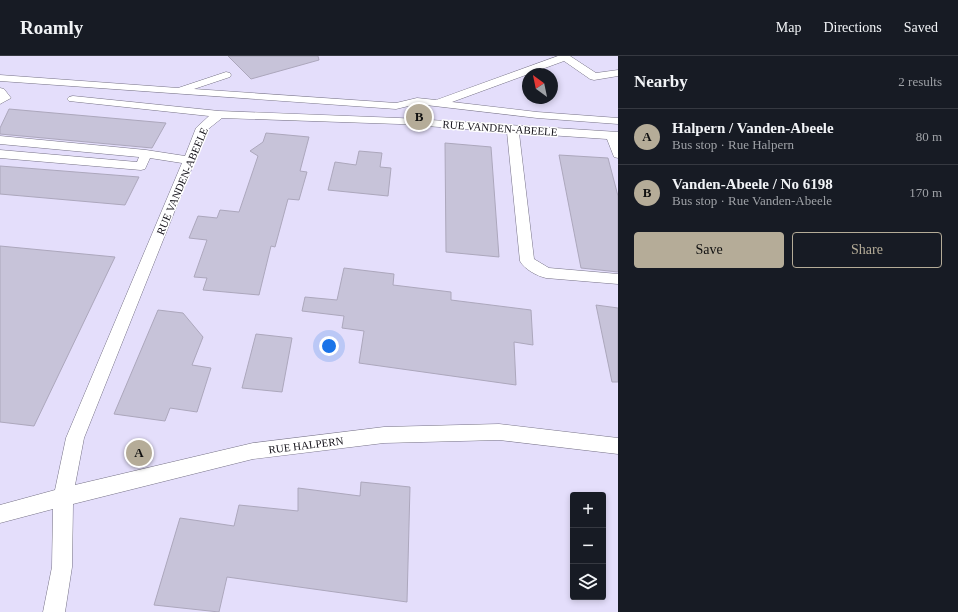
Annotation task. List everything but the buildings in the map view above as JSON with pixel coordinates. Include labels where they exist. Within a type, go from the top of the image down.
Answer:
[{"type":"street","points":[[535,56],[547,63]]},
{"type":"street","points":[[437,102],[565,57],[594,77],[618,73]]},
{"type":"street","points":[[176,92],[226,75]]},
{"type":"street","points":[[0,78],[176,92],[396,106],[417,101],[437,102],[530,114],[618,121]]},
{"type":"street","points":[[0,91],[5,98],[0,101]]},
{"type":"street","points":[[364,93],[376,104]]},
{"type":"street","points":[[73,99],[219,114]]},
{"type":"street","points":[[396,106],[399,121]]},
{"type":"street","name":"RUE VANDEN-ABEELE","points":[[54,612],[62,567],[63,497],[75,438],[202,128],[219,114],[399,121],[615,136]]},
{"type":"street","points":[[513,129],[527,261],[546,273],[618,279]]},
{"type":"street","points":[[615,136],[618,154]]},
{"type":"street","points":[[0,140],[146,154],[189,160]]},
{"type":"street","points":[[0,154],[141,166],[146,154]]},
{"type":"street","name":"RUE HALPERN","points":[[0,514],[27,508],[63,497],[253,451],[384,436],[499,432],[618,446]]},
{"type":"shaded area","points":[[0,56],[618,56],[618,612],[0,612]]},
{"type":"place","name":"Vanden-Abeele / No 6198","points":[[419,117]]},
{"type":"place","name":"Halpern / Vanden-Abeele","points":[[139,453]]}]
